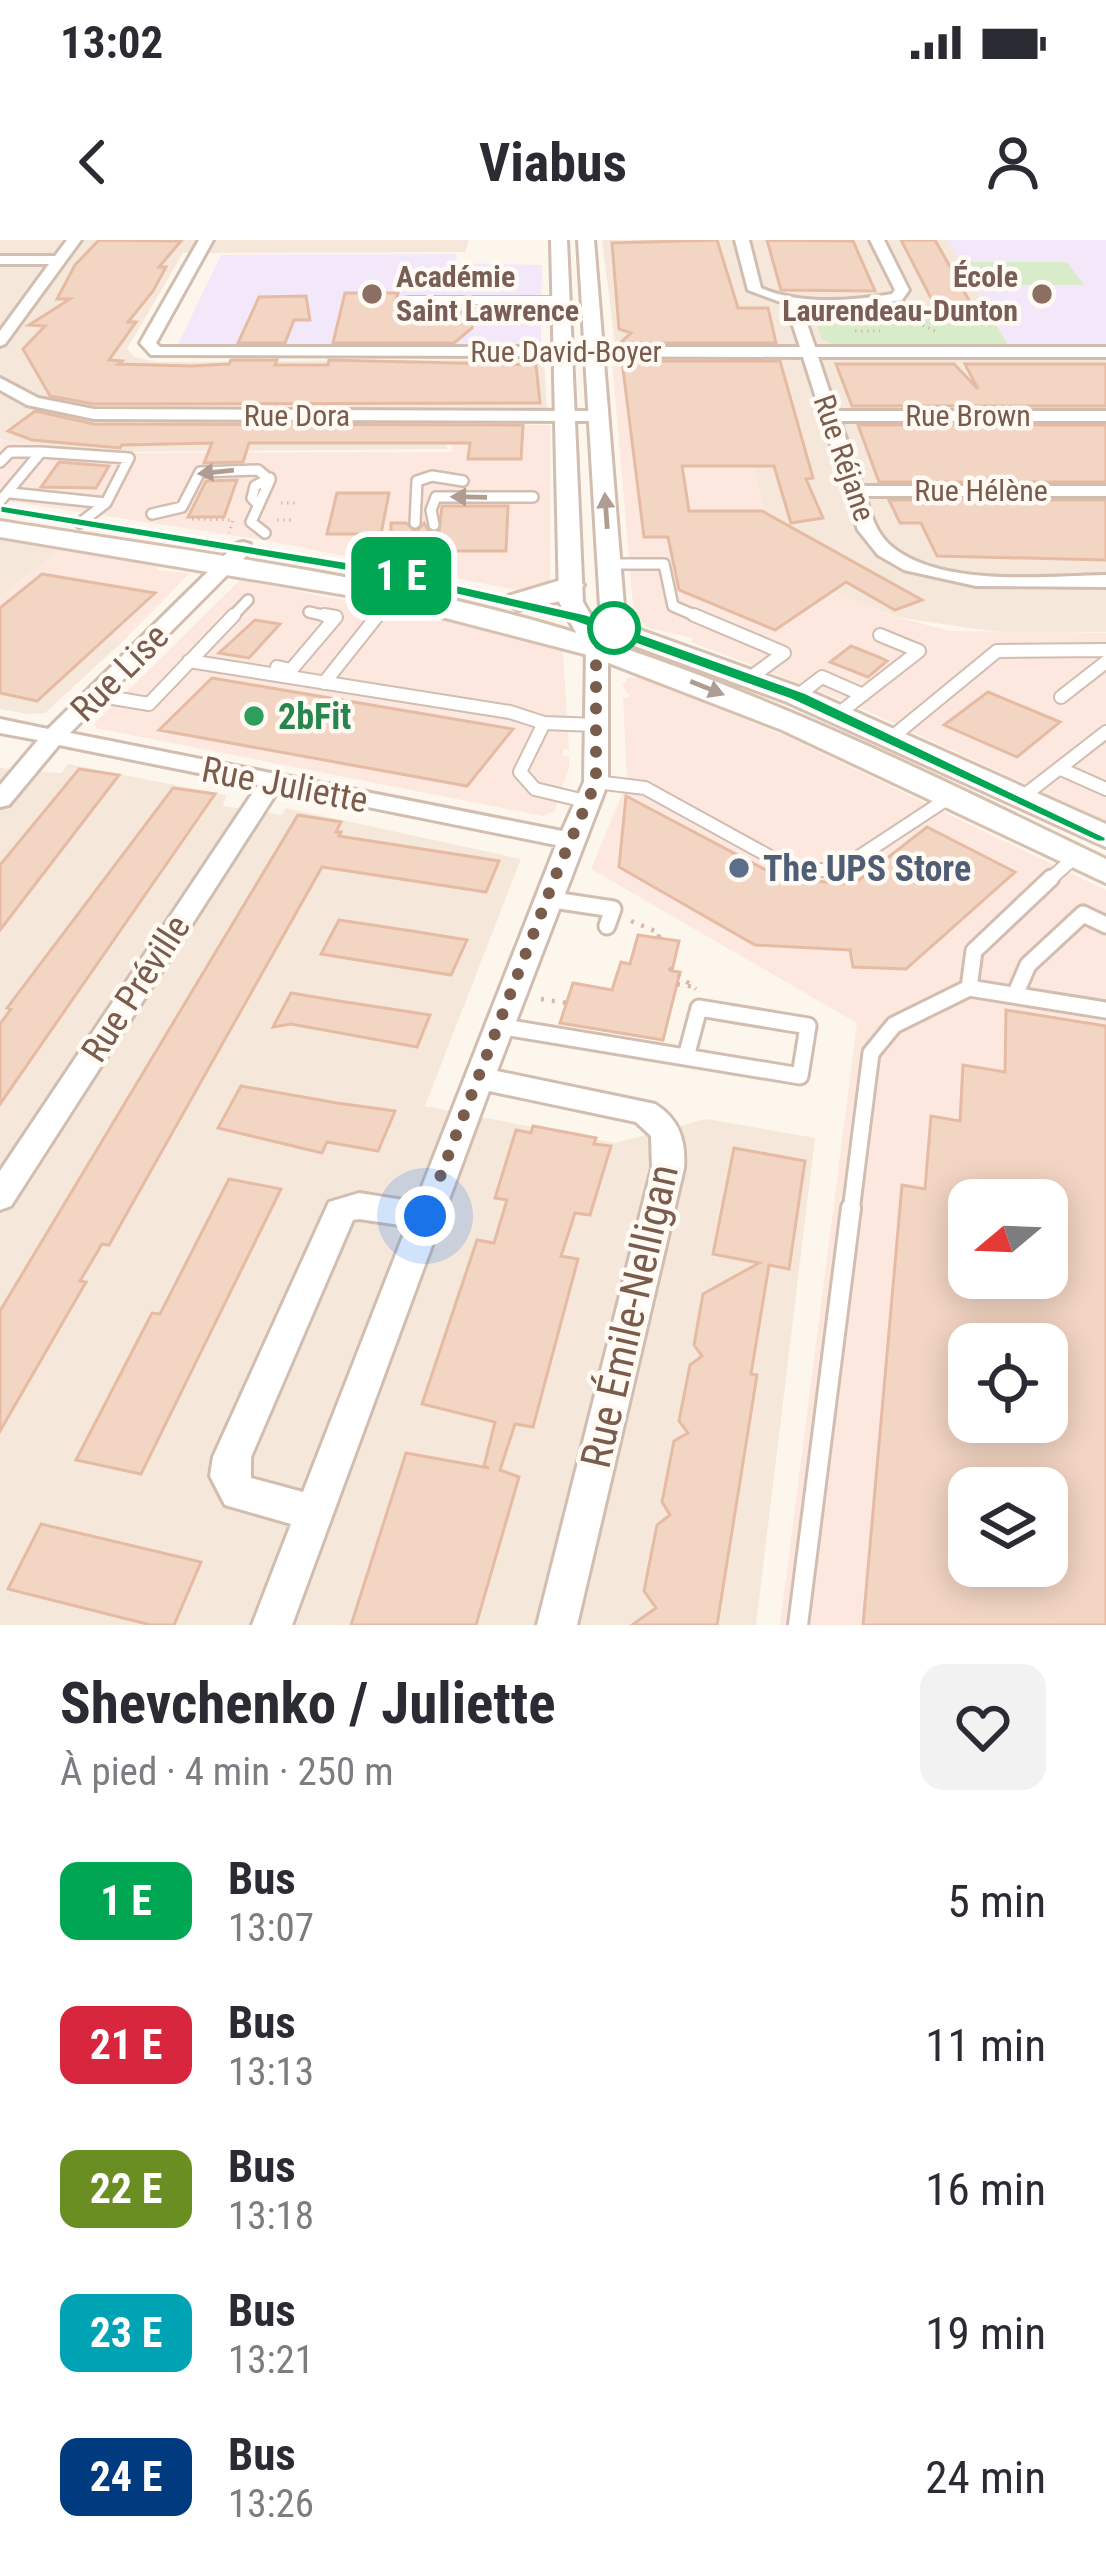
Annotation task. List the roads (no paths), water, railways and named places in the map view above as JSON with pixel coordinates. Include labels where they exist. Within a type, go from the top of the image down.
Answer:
[{"type":"main road","points":[[4,501],[80,523],[239,547],[518,602],[797,696],[851,704],[891,738],[1106,837]]},
{"type":"main road","points":[[0,529],[239,547],[393,596],[594,630],[1091,864]]},
{"type":"main road","points":[[518,602],[551,595],[571,584]]},
{"type":"street","points":[[0,341],[74,240]]},
{"type":"street","name":"Rue David-Boyer","points":[[206,240],[148,343],[155,352],[1106,352]]},
{"type":"street","points":[[559,240],[571,602],[594,630]]},
{"type":"street","points":[[272,1625],[498,1026],[593,792],[594,630],[612,605],[586,240]]},
{"type":"street","points":[[742,240],[754,290],[792,300],[886,300],[901,295],[877,240]]},
{"type":"street","points":[[7,260],[18,243]]},
{"type":"street","points":[[7,260],[59,260]]},
{"type":"street","name":"Rue Réjane","points":[[792,300],[872,538],[898,559],[924,570],[998,581],[1106,581]]},
{"type":"street","points":[[0,312],[22,312]]},
{"type":"street","name":"Rue Dora","points":[[0,383],[33,402],[94,414],[600,416]]},
{"type":"street","name":"Rue Brown","points":[[830,416],[1106,416]]},
{"type":"street","name":"Rue Hélène","points":[[856,491],[1106,491]]},
{"type":"street","name":"Rue Lise","points":[[0,800],[190,588],[239,547]]},
{"type":"street","name":"Rue Juliette","points":[[0,726],[570,840]]},
{"type":"street","name":"Rue Préville","points":[[0,1197],[272,781]]},
{"type":"street","name":"Rue Émile-Nelligan","points":[[479,1078],[644,1112],[664,1129],[669,1145],[668,1168],[557,1625]]},
{"type":"street","points":[[315,1513],[239,1492],[229,1476],[232,1456],[341,1211],[359,1205],[425,1216]]},
{"type":"lane","points":[[405,300],[564,299]]},
{"type":"lane","points":[[0,462],[10,452],[129,458],[106,503],[80,523]]},
{"type":"lane","points":[[4,501],[41,452]]},
{"type":"lane","points":[[152,514],[182,507],[195,476],[203,471],[258,470],[270,478],[255,487],[252,498],[257,503],[239,547]]},
{"type":"lane","points":[[415,523],[418,481],[432,476],[463,481]]},
{"type":"lane","points":[[434,525],[432,501],[439,496],[532,497]]},
{"type":"lane","points":[[4,501],[106,503]]},
{"type":"lane","points":[[412,542],[414,553],[430,556]]},
{"type":"lane","points":[[610,564],[664,564],[673,606],[784,653],[751,677]]},
{"type":"lane","points":[[324,683],[393,596]]},
{"type":"lane","points":[[95,695],[148,704],[248,600]]},
{"type":"lane","points":[[192,657],[290,670],[336,617],[309,612]]},
{"type":"lane","points":[[851,704],[919,651],[880,635]]},
{"type":"lane","points":[[891,738],[997,651],[1106,650]]},
{"type":"lane","points":[[192,657],[510,712],[544,723],[597,725]]},
{"type":"lane","points":[[1061,697],[1106,662]]},
{"type":"lane","points":[[544,723],[520,772],[536,789],[644,788],[794,870],[838,870],[950,797]]},
{"type":"lane","points":[[1021,798],[1106,732]]},
{"type":"lane","points":[[1061,769],[1106,789]]},
{"type":"lane","points":[[969,988],[974,951],[992,929],[1091,864]]},
{"type":"lane","points":[[547,899],[613,909],[613,921]]},
{"type":"lane","points":[[1015,995],[1028,965],[1083,914],[1106,925]]},
{"type":"lane","points":[[798,1625],[871,1054],[894,1025],[969,988],[1106,1010]]},
{"type":"lane","points":[[498,1026],[686,1058],[800,1076],[808,1026],[699,1008],[686,1058]]},
{"type":"place","name":"Académie Saint Lawrence","points":[[372,294]]},
{"type":"place","name":"École Laurendeau-Dunton","points":[[1042,294]]},
{"type":"place","name":"2bFit","points":[[254,716]]},
{"type":"place","name":"The UPS Store","points":[[739,868]]}]
